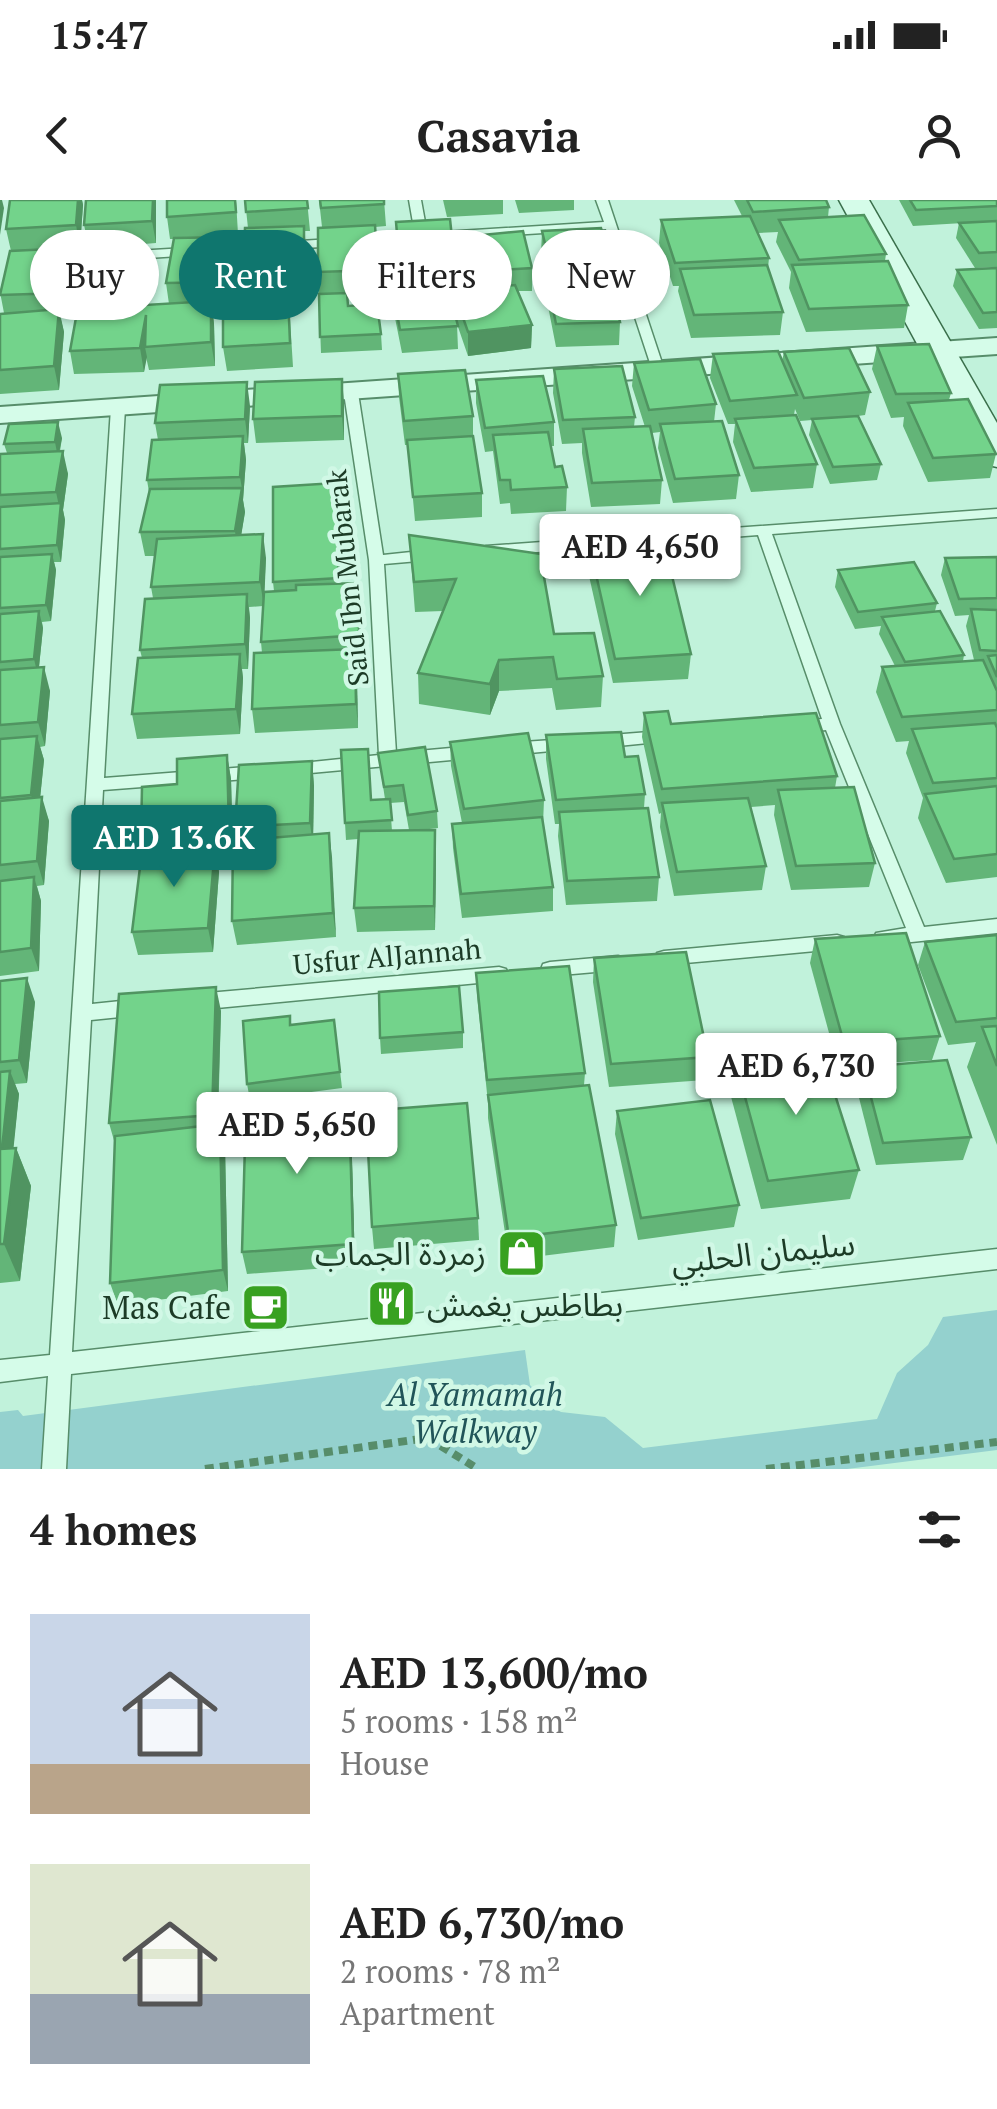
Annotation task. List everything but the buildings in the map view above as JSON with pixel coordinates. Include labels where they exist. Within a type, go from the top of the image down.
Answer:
[{"type":"street","points":[[854,200],[997,456]]},
{"type":"street","points":[[0,415],[997,346]]},
{"type":"lane","points":[[415,200],[420,230]]},
{"type":"lane","points":[[602,200],[658,369]]},
{"type":"lane","points":[[512,230],[612,226]]},
{"type":"lane","points":[[159,252],[342,240]]},
{"type":"lane","name":"Said Ibn Mubarak","points":[[351,393],[376,560],[388,758]]},
{"type":"lane","points":[[54,1469],[118,408]]},
{"type":"lane","points":[[472,552],[997,513]]},
{"type":"lane","points":[[763,529],[832,724],[918,934]]},
{"type":"lane","points":[[376,560],[453,554]]},
{"type":"lane","points":[[774,728],[832,724]]},
{"type":"lane","points":[[95,785],[678,736]]},
{"type":"lane","name":"Usfur AlJannah","points":[[82,1013],[997,926]]},
{"type":"lane","name":"سليمان الحلبي","points":[[0,1371],[997,1259]]},
{"type":"path","points":[[205,1469],[428,1438],[478,1469]]},
{"type":"path","points":[[766,1469],[997,1442]]},
{"type":"green space","name":"Al Yamamah Walkway","points":[[997,1310],[997,1450],[847,1469],[0,1469],[0,1412],[18,1410],[23,1416],[525,1350],[530,1385],[547,1404],[561,1412],[605,1417],[643,1448],[877,1419],[897,1373],[928,1345],[943,1317]]},
{"type":"place","name":"زمردة الجماب","points":[[521,1253]]},
{"type":"place","name":"بطاطس يغمش","points":[[392,1304]]},
{"type":"place","name":"Mas Cafe","points":[[266,1307]]}]
